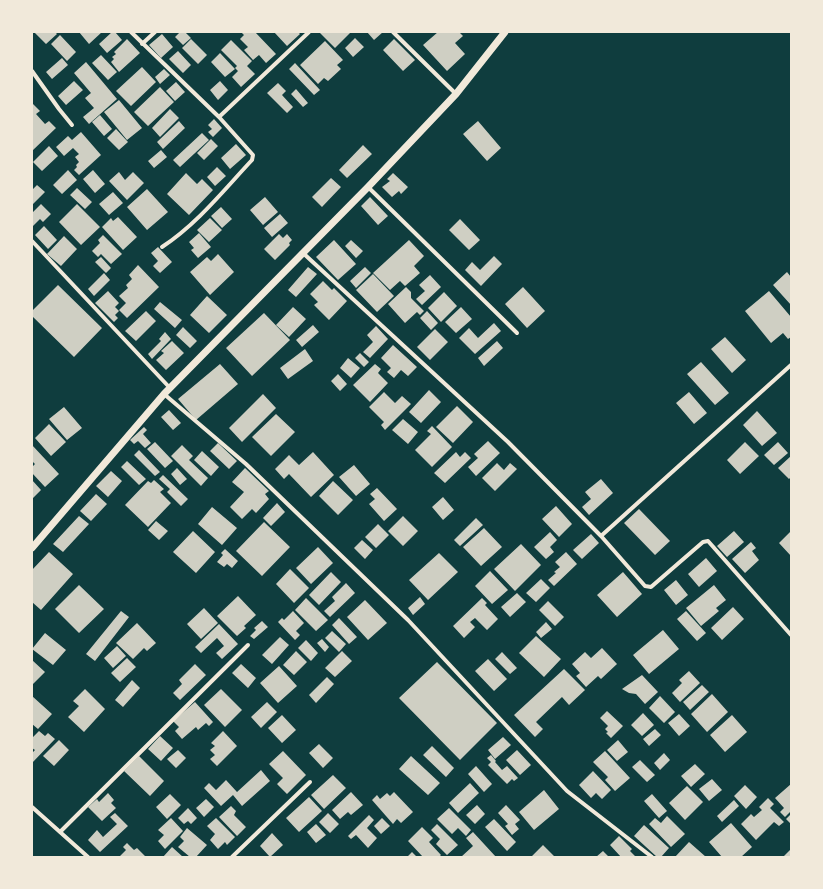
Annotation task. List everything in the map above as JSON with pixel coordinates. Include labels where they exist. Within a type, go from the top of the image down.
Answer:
[{"type":"street","points":[[131,32],[219,117],[253,155],[252,160],[194,222],[177,237],[162,247]]},
{"type":"street","points":[[142,44],[155,32]]},
{"type":"street","points":[[219,117],[309,32]]},
{"type":"street","points":[[393,32],[456,94]]},
{"type":"street","points":[[32,548],[167,391],[303,254],[456,94],[505,32]]},
{"type":"street","points":[[32,71],[59,109],[72,124]]},
{"type":"street","points":[[368,187],[517,333]]},
{"type":"street","points":[[32,241],[167,391],[246,464],[408,620],[567,791],[652,857]]},
{"type":"street","points":[[303,254],[508,442],[601,536],[648,588],[703,542],[708,541],[791,635]]},
{"type":"street","points":[[601,536],[791,365]]},
{"type":"street","points":[[60,832],[248,645]]},
{"type":"street","points":[[232,857],[310,782]]},
{"type":"street","points":[[32,807],[88,857]]},
{"type":"building","points":[[34,32],[55,32],[57,34],[46,44]]},
{"type":"building","points":[[79,32],[102,32],[89,44]]},
{"type":"building","points":[[112,32],[115,32],[122,40],[107,53],[99,44]]},
{"type":"building","points":[[180,32],[185,32],[191,38],[183,45],[175,37]]},
{"type":"building","points":[[241,32],[255,32],[276,54],[266,63],[259,55],[253,60],[244,50],[248,47],[240,39],[244,35]]},
{"type":"building","points":[[274,32],[298,32],[300,34],[287,46]]},
{"type":"building","points":[[319,32],[351,32],[335,48]]},
{"type":"building","points":[[367,32],[383,32],[374,40]]},
{"type":"building","points":[[438,32],[459,32],[463,36],[455,43],[465,54],[447,71],[423,45]]},
{"type":"building","points":[[162,34],[173,47],[161,58],[149,45]]},
{"type":"building","points":[[60,35],[76,52],[67,61],[51,44]]},
{"type":"building","points":[[355,38],[364,47],[353,57],[345,48]]},
{"type":"building","points":[[127,39],[140,53],[119,72],[111,62],[114,59],[112,57],[116,54],[114,52]]},
{"type":"building","points":[[191,39],[207,55],[198,64],[182,48]]},
{"type":"building","points":[[394,39],[415,60],[403,71],[383,50]]},
{"type":"building","points":[[231,40],[252,61],[247,66],[255,74],[241,87],[232,77],[238,71],[235,68],[237,66],[221,50]]},
{"type":"building","points":[[325,41],[343,60],[337,65],[341,69],[328,81],[324,78],[318,84],[300,65]]},
{"type":"building","points":[[178,51],[191,65],[183,73],[169,59]]},
{"type":"building","points":[[220,53],[235,69],[225,77],[211,62]]},
{"type":"building","points":[[101,55],[117,72],[108,80],[92,63]]},
{"type":"building","points":[[62,58],[68,65],[52,79],[46,72]]},
{"type":"building","points":[[86,62],[117,99],[89,124],[83,117],[94,108],[85,98],[91,93],[74,73]]},
{"type":"building","points":[[295,63],[320,90],[314,95],[289,69]]},
{"type":"building","points":[[142,67],[156,82],[131,106],[116,91]]},
{"type":"building","points":[[164,69],[170,75],[160,84],[155,77]]},
{"type":"building","points":[[74,81],[83,90],[66,105],[58,96]]},
{"type":"building","points":[[220,81],[228,90],[218,100],[210,90]]},
{"type":"building","points":[[176,82],[185,92],[175,101],[166,91]]},
{"type":"building","points":[[278,83],[286,91],[282,95],[293,107],[287,113],[267,93]]},
{"type":"building","points":[[160,87],[174,102],[148,126],[134,112]]},
{"type":"building","points":[[296,89],[308,103],[303,107],[291,94]]},
{"type":"building","points":[[119,100],[142,128],[127,140],[104,112]]},
{"type":"building","points":[[32,103],[40,111],[36,114],[45,124],[49,121],[56,128],[32,151]]},
{"type":"building","points":[[170,109],[179,118],[160,137],[152,128]]},
{"type":"building","points":[[100,115],[112,129],[104,136],[92,122]]},
{"type":"building","points":[[214,119],[222,128],[213,137],[208,132],[212,129],[208,125]]},
{"type":"building","points":[[179,121],[185,128],[163,149],[157,142]]},
{"type":"building","points":[[478,121],[501,148],[487,161],[463,134]]},
{"type":"building","points":[[116,129],[128,142],[119,150],[107,138]]},
{"type":"building","points":[[81,132],[101,155],[79,175],[74,170],[79,162],[75,157],[79,154],[73,148],[64,156],[56,147],[68,136],[72,140]]},
{"type":"building","points":[[202,133],[209,140],[180,167],[173,160]]},
{"type":"building","points":[[211,139],[218,146],[204,160],[197,153]]},
{"type":"building","points":[[236,144],[246,155],[230,169],[221,158]]},
{"type":"building","points":[[363,145],[372,154],[347,178],[339,170]]},
{"type":"building","points":[[49,146],[58,156],[42,171],[33,162]]},
{"type":"building","points":[[161,150],[167,157],[154,168],[148,161]]},
{"type":"building","points":[[217,167],[226,176],[215,186],[207,177]]},
{"type":"building","points":[[68,170],[77,180],[62,194],[53,185]]},
{"type":"building","points":[[93,170],[105,184],[95,193],[83,179]]},
{"type":"building","points":[[119,172],[125,180],[133,172],[144,183],[127,200],[109,181]]},
{"type":"building","points":[[186,173],[197,184],[202,179],[213,190],[189,215],[167,194]]},
{"type":"building","points":[[393,173],[408,187],[401,194],[399,191],[392,197],[382,187],[390,181],[387,179]]},
{"type":"building","points":[[331,178],[341,187],[322,207],[312,197]]},
{"type":"building","points":[[37,185],[45,192],[32,205],[32,190]]},
{"type":"building","points":[[77,188],[92,202],[85,209],[70,195]]},
{"type":"building","points":[[147,189],[168,212],[147,230],[127,207]]},
{"type":"building","points":[[113,192],[123,203],[109,215],[99,204]]},
{"type":"building","points":[[265,197],[278,212],[263,225],[250,210]]},
{"type":"building","points":[[370,197],[388,216],[378,225],[361,206]]},
{"type":"building","points":[[41,204],[51,214],[43,222],[40,219],[32,227],[32,213]]},
{"type":"building","points":[[77,204],[100,227],[81,245],[59,222]]},
{"type":"building","points":[[221,207],[232,219],[222,228],[211,216]]},
{"type":"building","points":[[280,214],[288,223],[272,237],[264,228]]},
{"type":"building","points":[[118,217],[137,237],[123,250],[102,227],[111,218],[113,221]]},
{"type":"building","points":[[210,218],[222,230],[209,242],[197,230]]},
{"type":"building","points":[[460,219],[480,240],[469,250],[449,230]]},
{"type":"building","points":[[44,226],[57,240],[48,249],[35,235]]},
{"type":"building","points":[[199,233],[211,247],[198,258],[191,250],[194,248],[189,242]]},
{"type":"building","points":[[279,234],[283,238],[287,234],[292,240],[289,243],[290,245],[275,260],[264,249]]},
{"type":"building","points":[[103,235],[122,254],[111,264],[101,254],[98,257],[92,251],[100,243],[98,240]]},
{"type":"building","points":[[64,236],[77,249],[61,266],[47,254]]},
{"type":"building","points":[[334,240],[356,264],[338,280],[316,257]]},
{"type":"building","points":[[351,240],[363,251],[356,258],[345,246]]},
{"type":"building","points":[[409,240],[424,256],[414,266],[420,273],[405,286],[400,281],[390,290],[373,273]]},
{"type":"building","points":[[158,247],[172,262],[160,273],[153,266],[158,261],[151,253]]},
{"type":"building","points":[[218,254],[234,272],[210,295],[190,272],[207,257],[211,261]]},
{"type":"building","points":[[494,256],[502,264],[481,286],[465,270],[472,262],[480,270]]},
{"type":"building","points":[[101,257],[111,268],[106,273],[95,262]]},
{"type":"building","points":[[138,265],[159,287],[127,318],[119,310],[126,303],[119,296],[128,288],[126,285],[132,279],[129,275]]},
{"type":"building","points":[[308,267],[317,274],[296,297],[288,290]]},
{"type":"building","points":[[365,267],[371,273],[356,288],[350,281]]},
{"type":"building","points":[[787,272],[791,277],[791,305],[773,285]]},
{"type":"building","points":[[104,273],[110,280],[94,296],[88,289]]},
{"type":"building","points":[[373,274],[394,296],[377,312],[356,290]]},
{"type":"building","points":[[430,275],[441,287],[422,305],[416,299],[425,291],[419,285]]},
{"type":"building","points":[[323,281],[332,290],[334,288],[347,301],[329,320],[314,305],[318,302],[310,294]]},
{"type":"building","points":[[58,285],[102,328],[74,357],[32,316],[32,311]]},
{"type":"building","points":[[406,287],[411,292],[411,298],[424,311],[420,315],[417,312],[405,323],[388,304]]},
{"type":"building","points":[[523,287],[545,311],[527,328],[505,304]]},
{"type":"building","points":[[108,291],[119,303],[115,307],[119,311],[115,315],[118,318],[114,322],[95,303]]},
{"type":"building","points":[[769,291],[791,317],[791,337],[788,339],[783,333],[771,343],[745,311]]},
{"type":"building","points":[[444,292],[457,306],[441,322],[428,308]]},
{"type":"building","points":[[207,296],[227,315],[209,333],[190,315]]},
{"type":"building","points":[[160,302],[182,320],[175,328],[154,309]]},
{"type":"building","points":[[293,307],[306,319],[289,337],[276,325]]},
{"type":"building","points":[[461,307],[472,319],[456,333],[445,322]]},
{"type":"building","points":[[146,311],[156,321],[136,341],[125,331]]},
{"type":"building","points":[[427,311],[438,323],[431,330],[420,318]]},
{"type":"building","points":[[264,313],[290,340],[252,376],[226,348]]},
{"type":"building","points":[[494,323],[501,331],[475,354],[459,338],[469,328],[478,338]]},
{"type":"building","points":[[313,325],[319,332],[302,347],[296,340]]},
{"type":"building","points":[[376,326],[388,339],[370,358],[363,352],[373,342],[367,335]]},
{"type":"building","points":[[183,327],[197,341],[190,348],[176,335]]},
{"type":"building","points":[[435,329],[448,342],[430,360],[417,347]]},
{"type":"building","points":[[165,332],[171,339],[152,359],[148,354],[161,341],[159,339]]},
{"type":"building","points":[[725,337],[746,360],[732,373],[711,349]]},
{"type":"building","points":[[172,341],[184,353],[166,370],[156,360],[164,353],[161,351]]},
{"type":"building","points":[[497,341],[503,348],[484,366],[478,358]]},
{"type":"building","points":[[393,345],[417,367],[408,376],[401,370],[394,378],[387,372],[391,368],[381,358]]},
{"type":"building","points":[[305,349],[313,361],[288,379],[280,368]]},
{"type":"building","points":[[360,353],[369,362],[364,367],[355,358]]},
{"type":"building","points":[[348,358],[360,368],[351,378],[340,368]]},
{"type":"building","points":[[701,362],[729,393],[715,405],[687,374]]},
{"type":"building","points":[[220,364],[238,384],[196,420],[178,399]]},
{"type":"building","points":[[375,364],[381,369],[378,373],[388,383],[370,402],[353,385]]},
{"type":"building","points":[[338,374],[347,384],[340,391],[331,381]]},
{"type":"building","points":[[429,390],[441,402],[421,423],[409,412]]},
{"type":"building","points":[[384,392],[395,403],[402,396],[411,404],[385,430],[381,425],[384,422],[369,407]]},
{"type":"building","points":[[689,392],[707,413],[694,424],[676,403]]},
{"type":"building","points":[[263,394],[276,408],[242,442],[229,428]]},
{"type":"building","points":[[457,406],[473,422],[453,443],[436,427]]},
{"type":"building","points":[[64,407],[82,428],[67,440],[49,419]]},
{"type":"building","points":[[169,410],[181,423],[173,430],[161,417]]},
{"type":"building","points":[[757,411],[777,433],[762,446],[743,425]]},
{"type":"building","points":[[276,414],[295,432],[271,456],[252,437]]},
{"type":"building","points":[[403,419],[418,432],[408,444],[392,430]]},
{"type":"building","points":[[49,424],[66,442],[51,456],[35,438]]},
{"type":"building","points":[[432,426],[452,447],[432,467],[415,450],[431,434],[427,431]]},
{"type":"building","points":[[144,427],[147,430],[143,434],[151,443],[145,448],[138,441],[134,444],[130,440]]},
{"type":"building","points":[[488,441],[500,453],[476,476],[468,467],[478,458],[474,454]]},
{"type":"building","points":[[155,442],[173,461],[165,468],[147,449]]},
{"type":"building","points":[[745,442],[759,456],[740,474],[727,460]]},
{"type":"building","points":[[778,442],[788,453],[774,465],[764,455]]},
{"type":"building","points":[[218,443],[237,461],[229,469],[210,451]]},
{"type":"building","points":[[32,445],[59,474],[45,487],[32,473],[32,467],[35,464],[32,461]]},
{"type":"building","points":[[182,445],[193,456],[189,460],[208,478],[201,486],[171,456]]},
{"type":"building","points":[[139,450],[160,472],[155,476],[134,455]]},
{"type":"building","points":[[202,451],[219,467],[211,476],[194,460]]},
{"type":"building","points":[[313,452],[334,475],[311,497],[289,474],[284,479],[275,469],[289,455],[299,465]]},
{"type":"building","points":[[456,452],[460,457],[465,452],[471,458],[445,483],[434,473]]},
{"type":"building","points":[[791,456],[791,477],[789,479],[778,468]]},
{"type":"building","points":[[127,461],[146,479],[139,485],[121,467]]},
{"type":"building","points":[[497,463],[504,470],[510,463],[517,469],[495,491],[482,478]]},
{"type":"building","points":[[354,465],[370,484],[356,496],[339,477]]},
{"type":"building","points":[[177,468],[187,479],[180,485],[171,474]]},
{"type":"building","points":[[245,468],[269,491],[265,494],[269,499],[256,513],[252,509],[242,519],[230,507],[244,492],[232,482]]},
{"type":"building","points":[[111,471],[122,481],[108,497],[96,486]]},
{"type":"building","points":[[163,475],[188,499],[181,506],[167,492],[170,489],[159,479]]},
{"type":"building","points":[[601,479],[613,493],[589,515],[582,507],[591,499],[585,492]]},
{"type":"building","points":[[32,480],[41,490],[32,499]]},
{"type":"building","points":[[154,480],[164,489],[160,492],[171,503],[148,527],[125,505],[148,481],[151,483]]},
{"type":"building","points":[[333,481],[353,500],[338,515],[319,496]]},
{"type":"building","points":[[377,488],[397,509],[384,521],[369,504],[375,499],[370,494]]},
{"type":"building","points":[[96,494],[107,504],[91,521],[80,511]]},
{"type":"building","points":[[443,497],[454,510],[443,520],[432,507]]},
{"type":"building","points":[[277,503],[285,512],[271,526],[263,518]]},
{"type":"building","points":[[556,506],[572,524],[559,537],[542,519]]},
{"type":"building","points":[[212,507],[237,528],[222,545],[198,524]]},
{"type":"building","points":[[639,509],[670,541],[655,555],[624,523]]},
{"type":"building","points":[[79,516],[89,524],[63,552],[53,544]]},
{"type":"building","points":[[403,516],[418,531],[403,546],[388,531]]},
{"type":"building","points":[[476,518],[483,525],[460,546],[454,540]]},
{"type":"building","points":[[156,521],[168,531],[159,540],[148,530]]},
{"type":"building","points":[[264,522],[290,547],[262,576],[236,551]]},
{"type":"building","points":[[378,524],[389,535],[376,548],[365,537]]},
{"type":"building","points":[[484,528],[502,547],[481,566],[463,547]]},
{"type":"building","points":[[193,531],[215,552],[196,573],[173,552]]},
{"type":"building","points":[[734,531],[744,542],[727,557],[717,546]]},
{"type":"building","points":[[791,531],[791,556],[779,543]]},
{"type":"building","points":[[550,532],[557,540],[550,547],[554,552],[546,559],[534,547]]},
{"type":"building","points":[[591,534],[599,543],[582,559],[573,550]]},
{"type":"building","points":[[362,540],[373,550],[365,559],[354,548]]},
{"type":"building","points":[[751,542],[756,548],[752,551],[759,560],[745,573],[732,559]]},
{"type":"building","points":[[521,544],[541,565],[515,591],[494,569]]},
{"type":"building","points":[[318,547],[333,563],[311,584],[296,568]]},
{"type":"building","points":[[225,549],[238,561],[232,568],[227,564],[224,567],[217,562],[223,555],[221,553]]},
{"type":"building","points":[[49,552],[73,574],[41,610],[32,602],[32,570]]},
{"type":"building","points":[[566,552],[577,564],[554,586],[548,580],[560,567],[555,562]]},
{"type":"building","points":[[439,553],[458,572],[428,600],[409,580]]},
{"type":"building","points":[[706,558],[717,571],[699,587],[688,574]]},
{"type":"building","points":[[290,569],[309,588],[294,603],[276,584]]},
{"type":"building","points":[[490,571],[508,590],[492,604],[475,586]]},
{"type":"building","points":[[331,572],[341,582],[319,605],[309,595]]},
{"type":"building","points":[[623,572],[642,594],[617,617],[597,595]]},
{"type":"building","points":[[541,579],[550,588],[536,602],[526,593]]},
{"type":"building","points":[[676,580],[688,595],[676,605],[664,590]]},
{"type":"building","points":[[346,583],[355,593],[330,617],[324,611],[335,601],[332,597]]},
{"type":"building","points":[[79,585],[104,609],[79,633],[55,609]]},
{"type":"building","points":[[714,585],[726,600],[716,608],[719,611],[701,626],[686,608]]},
{"type":"building","points":[[517,593],[526,602],[510,617],[501,607]]},
{"type":"building","points":[[238,596],[256,615],[244,626],[246,628],[237,636],[217,616]]},
{"type":"building","points":[[420,597],[425,604],[413,615],[408,608]]},
{"type":"building","points":[[306,598],[328,620],[316,631],[295,610]]},
{"type":"building","points":[[482,598],[487,603],[485,605],[498,619],[487,630],[475,618],[470,622],[475,627],[464,638],[453,626]]},
{"type":"building","points":[[365,600],[387,623],[368,640],[347,617]]},
{"type":"building","points":[[548,601],[564,617],[555,626],[539,610]]},
{"type":"building","points":[[733,607],[744,619],[722,640],[711,628]]},
{"type":"building","points":[[204,608],[218,623],[201,639],[187,624]]},
{"type":"building","points":[[121,611],[129,617],[95,661],[86,654]]},
{"type":"building","points":[[293,611],[304,623],[296,631],[300,635],[295,640],[278,622],[282,618],[284,620]]},
{"type":"building","points":[[686,611],[706,633],[697,641],[677,619]]},
{"type":"building","points":[[339,618],[357,637],[349,644],[332,625]]},
{"type":"building","points":[[262,621],[268,627],[254,639],[250,636],[256,630],[254,628]]},
{"type":"building","points":[[546,622],[552,629],[541,638],[536,632]]},
{"type":"building","points":[[137,623],[156,643],[147,651],[144,648],[133,659],[116,643]]},
{"type":"building","points":[[219,624],[238,644],[222,659],[216,653],[224,646],[217,638],[201,653],[195,647]]},
{"type":"building","points":[[663,630],[679,649],[649,674],[633,655]]},
{"type":"building","points":[[332,631],[346,644],[339,652],[325,638]]},
{"type":"building","points":[[45,633],[66,650],[53,665],[32,649]]},
{"type":"building","points":[[536,636],[561,659],[544,677],[519,653]]},
{"type":"building","points":[[280,637],[289,645],[272,664],[262,655]]},
{"type":"building","points":[[322,639],[329,647],[325,652],[317,643]]},
{"type":"building","points":[[306,640],[318,653],[311,661],[298,648]]},
{"type":"building","points":[[117,646],[126,656],[113,668],[104,658]]},
{"type":"building","points":[[602,648],[617,664],[601,679],[598,676],[586,687],[576,676],[580,673],[572,664],[585,652],[591,658]]},
{"type":"building","points":[[296,651],[307,662],[294,675],[283,665]]},
{"type":"building","points":[[342,651],[352,661],[335,677],[325,668]]},
{"type":"building","points":[[502,652],[517,668],[510,674],[495,659]]},
{"type":"building","points":[[127,658],[136,667],[120,682],[111,673]]},
{"type":"building","points":[[488,659],[507,679],[494,691],[475,671]]},
{"type":"building","points":[[32,660],[45,672],[32,685]]},
{"type":"building","points":[[437,662],[497,723],[460,760],[399,698]]},
{"type":"building","points":[[195,664],[206,675],[180,700],[173,693],[182,684],[179,680]]},
{"type":"building","points":[[241,664],[256,678],[248,688],[232,673]]},
{"type":"building","points":[[279,666],[297,686],[278,703],[260,683]]},
{"type":"building","points":[[564,669],[585,690],[569,705],[562,697],[536,722],[543,729],[535,737],[514,715]]},
{"type":"building","points":[[689,671],[700,683],[680,702],[672,693],[682,683],[679,680]]},
{"type":"building","points":[[642,675],[658,692],[645,704],[636,694],[629,693],[622,689]]},
{"type":"building","points":[[327,677],[334,684],[316,703],[309,695]]},
{"type":"building","points":[[132,680],[140,688],[123,707],[115,700]]},
{"type":"building","points":[[702,685],[709,692],[690,710],[683,702]]},
{"type":"building","points":[[85,689],[105,709],[84,732],[68,717],[79,706],[73,701]]},
{"type":"building","points":[[221,689],[242,710],[225,727],[204,705]]},
{"type":"building","points":[[712,694],[728,712],[707,732],[691,714]]},
{"type":"building","points":[[32,696],[52,714],[38,729],[32,724]]},
{"type":"building","points":[[660,696],[675,712],[664,723],[649,708]]},
{"type":"building","points":[[195,702],[213,722],[209,726],[206,723],[198,730],[196,727],[182,739],[175,731],[179,727],[173,721]]},
{"type":"building","points":[[267,702],[277,712],[261,728],[251,717]]},
{"type":"building","points":[[607,711],[623,726],[611,738],[606,733],[608,732],[605,729],[608,726],[600,718]]},
{"type":"building","points":[[643,713],[654,725],[642,736],[631,725]]},
{"type":"building","points":[[679,714],[690,726],[679,736],[668,723]]},
{"type":"building","points":[[282,715],[296,730],[282,743],[268,728]]},
{"type":"building","points":[[732,715],[747,732],[725,752],[710,735]]},
{"type":"building","points":[[655,729],[661,735],[649,746],[643,739]]},
{"type":"building","points":[[39,731],[45,736],[48,733],[55,739],[32,763],[32,753],[35,750],[32,748],[32,738]]},
{"type":"building","points":[[223,731],[237,746],[217,766],[210,759],[215,755],[210,750],[215,746],[211,743]]},
{"type":"building","points":[[160,736],[173,748],[161,761],[148,749]]},
{"type":"building","points":[[503,737],[511,745],[495,759],[488,750]]},
{"type":"building","points":[[59,740],[69,750],[54,766],[43,756]]},
{"type":"building","points":[[618,740],[628,752],[617,761],[607,750]]},
{"type":"building","points":[[319,744],[333,758],[323,768],[309,753]]},
{"type":"building","points":[[432,746],[454,768],[446,777],[423,755]]},
{"type":"building","points":[[178,750],[186,758],[176,768],[167,759]]},
{"type":"building","points":[[517,750],[531,765],[520,775],[506,760]]},
{"type":"building","points":[[283,751],[306,775],[287,794],[277,784],[283,778],[269,764]]},
{"type":"building","points":[[605,751],[630,778],[615,791],[605,780],[608,777],[593,762]]},
{"type":"building","points":[[664,753],[670,760],[660,770],[654,763]]},
{"type":"building","points":[[491,755],[502,770],[507,766],[518,778],[514,781],[512,779],[507,784],[488,765],[491,762],[487,758]]},
{"type":"building","points":[[139,756],[164,781],[150,796],[124,771]]},
{"type":"building","points":[[411,756],[440,783],[428,795],[399,769]]},
{"type":"building","points":[[640,760],[655,775],[647,782],[632,767]]},
{"type":"building","points":[[695,764],[705,774],[691,787],[681,776]]},
{"type":"building","points":[[476,766],[492,784],[484,792],[468,774]]},
{"type":"building","points":[[261,770],[270,781],[242,806],[233,795],[221,806],[204,788],[209,783],[216,790],[226,780],[237,792]]},
{"type":"building","points":[[593,771],[611,790],[602,799],[596,793],[591,798],[579,785]]},
{"type":"building","points":[[333,775],[346,788],[324,809],[311,795]]},
{"type":"building","points":[[712,779],[722,790],[709,801],[699,789]]},
{"type":"building","points":[[470,783],[479,793],[458,813],[449,803]]},
{"type":"building","points":[[791,784],[791,811],[785,817],[780,812],[784,808],[775,798]]},
{"type":"building","points":[[745,785],[757,797],[746,809],[734,796]]},
{"type":"building","points":[[687,786],[703,802],[685,820],[669,803]]},
{"type":"building","points":[[544,790],[559,809],[534,830],[519,812]]},
{"type":"building","points":[[351,792],[363,805],[351,815],[348,812],[340,819],[332,810]]},
{"type":"building","points":[[394,792],[413,812],[401,823],[397,819],[393,824],[372,800],[377,795],[380,799],[387,793],[390,796]]},
{"type":"building","points":[[108,793],[114,800],[111,803],[116,808],[102,821],[88,807],[97,799],[99,802]]},
{"type":"building","points":[[170,794],[181,805],[167,819],[156,807]]},
{"type":"building","points":[[652,794],[667,811],[659,818],[644,801]]},
{"type":"building","points":[[309,797],[322,811],[299,832],[286,818]]},
{"type":"building","points":[[768,798],[774,804],[770,808],[784,822],[779,826],[774,822],[756,840],[741,824],[751,814],[754,817],[762,810],[759,807]]},
{"type":"building","points":[[206,799],[214,807],[204,817],[196,808]]},
{"type":"building","points":[[734,800],[739,806],[722,822],[717,816]]},
{"type":"building","points":[[477,805],[485,814],[475,824],[466,815]]},
{"type":"building","points":[[506,805],[520,820],[515,824],[519,829],[512,835],[505,826],[508,824],[498,813]]},
{"type":"building","points":[[231,806],[236,811],[234,815],[246,827],[237,836],[219,817]]},
{"type":"building","points":[[188,808],[197,818],[191,824],[188,821],[184,824],[178,818]]},
{"type":"building","points":[[449,808],[471,830],[466,836],[458,828],[452,834],[437,819]]},
{"type":"building","points":[[115,813],[128,826],[100,852],[88,840],[97,830],[103,837],[117,824],[110,817]]},
{"type":"building","points":[[328,813],[339,824],[330,833],[319,822]]},
{"type":"building","points":[[791,814],[791,824],[786,819]]},
{"type":"building","points":[[369,815],[374,820],[367,828],[377,838],[368,848],[356,835],[351,839],[348,836]]},
{"type":"building","points":[[667,816],[685,834],[671,847],[649,824],[655,818],[661,823]]},
{"type":"building","points":[[171,818],[183,831],[165,849],[158,841],[164,835],[158,830]]},
{"type":"building","points":[[216,818],[235,837],[227,845],[225,842],[218,849],[210,840],[215,834],[207,826]]},
{"type":"building","points":[[382,818],[390,826],[381,834],[374,826]]},
{"type":"building","points":[[494,819],[516,842],[507,851],[485,827]]},
{"type":"building","points":[[731,823],[752,847],[741,857],[722,857],[709,842]]},
{"type":"building","points":[[316,824],[326,835],[316,843],[307,832]]},
{"type":"building","points":[[437,824],[458,845],[447,855],[436,844],[440,839],[431,830]]},
{"type":"building","points":[[644,825],[669,848],[661,857],[657,857],[634,836]]},
{"type":"building","points":[[422,827],[433,838],[429,842],[441,855],[439,857],[423,857],[408,841]]},
{"type":"building","points":[[187,828],[207,845],[196,857],[190,857],[178,847],[184,841],[180,837]]},
{"type":"building","points":[[473,832],[496,857],[461,857],[473,846],[466,838]]},
{"type":"building","points":[[272,833],[283,845],[270,857],[260,846]]},
{"type":"building","points":[[619,836],[632,849],[630,851],[636,857],[621,857],[610,845]]},
{"type":"building","points":[[689,842],[706,857],[675,857]]},
{"type":"building","points":[[127,843],[134,850],[137,848],[146,857],[119,857],[126,850],[123,847]]},
{"type":"building","points":[[543,845],[555,857],[532,856]]},
{"type":"building","points":[[172,847],[183,857],[163,857]]},
{"type":"building","points":[[791,849],[791,857],[783,857]]},
{"type":"building","points":[[603,851],[609,857],[596,857]]},
{"type":"building","points":[[412,852],[417,857],[407,857]]}]
